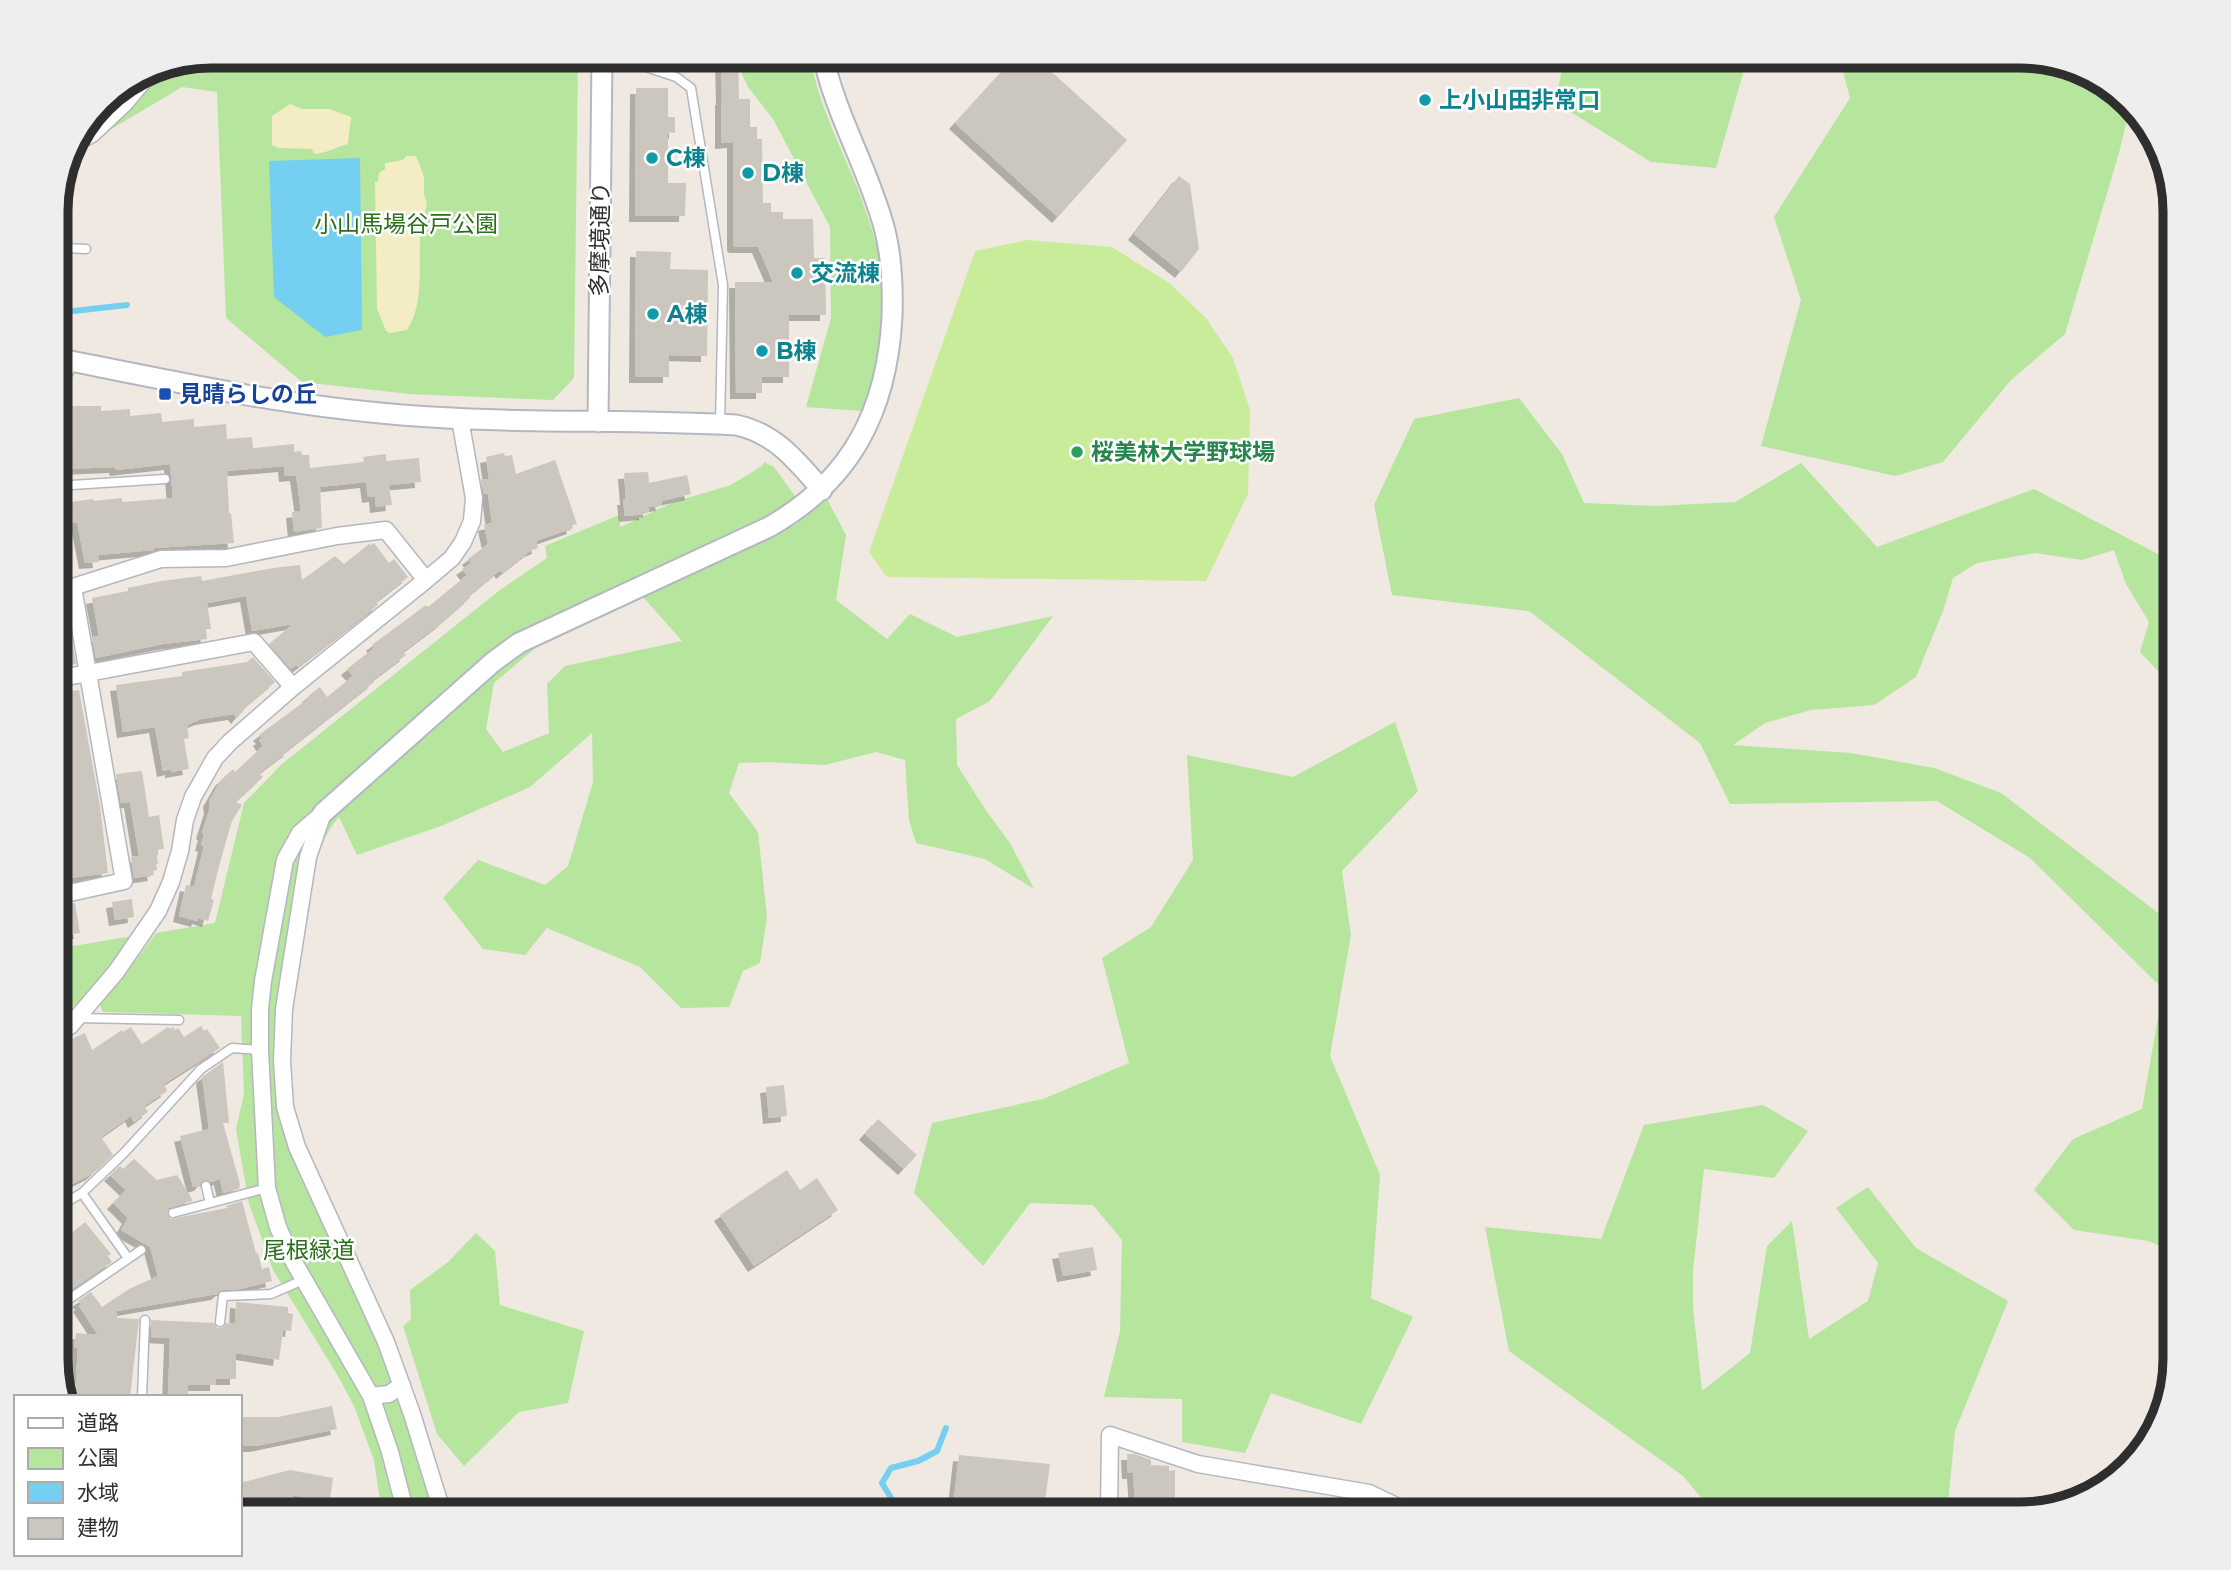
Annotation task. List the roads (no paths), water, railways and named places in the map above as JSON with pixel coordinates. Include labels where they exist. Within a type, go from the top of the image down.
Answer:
[{"type":"street","name":"多摩境通り","points":[[598,422],[602,69]]},
{"type":"street","points":[[403,1502],[371,1396],[303,1280],[278,1227],[267,1188],[260,1050],[261,995],[285,860],[300,833],[493,662],[519,643],[769,527],[807,504],[841,467],[869,421],[879,396],[888,361],[893,298],[892,270],[885,229],[865,172],[836,104],[826,69]]},
{"type":"street","points":[[90,135],[136,90]]},
{"type":"street","points":[[69,361],[241,395],[366,411],[460,419],[720,424],[752,429],[775,441],[822,490]]},
{"type":"street","points":[[69,1027],[116,972],[158,911],[172,882],[185,820],[193,797],[215,758],[293,687],[452,558],[463,542],[472,521],[474,498],[460,419]]},
{"type":"street","points":[[69,587],[161,559],[226,558],[337,536],[386,530],[426,580]]},
{"type":"street","points":[[69,893],[124,881],[73,587]]},
{"type":"street","points":[[69,677],[254,642],[293,687]]},
{"type":"street","points":[[323,813],[308,857],[282,1030],[284,1090],[289,1125],[386,1342],[439,1502]]},
{"type":"street","points":[[272,926],[283,931],[296,930]]},
{"type":"street","points":[[371,1396],[389,1394],[402,1385]]},
{"type":"street","points":[[1109,1502],[1110,1435],[1198,1464],[1369,1493],[1387,1502]]},
{"type":"lane","points":[[650,69],[676,78],[691,88],[723,285],[720,424]]},
{"type":"lane","points":[[69,248],[86,249]]},
{"type":"lane","points":[[69,485],[166,479]]},
{"type":"lane","points":[[77,1018],[179,1020]]},
{"type":"lane","points":[[69,1200],[82,1193],[124,1153],[201,1069],[232,1048],[260,1050]]},
{"type":"lane","points":[[206,1186],[210,1203]]},
{"type":"lane","points":[[173,1213],[267,1188]]},
{"type":"lane","points":[[82,1193],[128,1258]]},
{"type":"lane","points":[[69,1299],[141,1250]]},
{"type":"lane","points":[[220,1322],[223,1296],[271,1294],[303,1280]]},
{"type":"lane","points":[[142,1395],[145,1320]]},
{"type":"water","points":[[360,158],[362,330],[325,337],[274,297],[269,161]]},
{"type":"waterway","points":[[69,312],[127,305]]},
{"type":"waterway","points":[[894,1502],[882,1483],[891,1468],[918,1461],[937,1451],[946,1428]]},
{"type":"place","name":"上小山田非常口","points":[[1425,100]]},
{"type":"place","name":"C棟","points":[[652,158]]},
{"type":"place","name":"D棟","points":[[748,173]]},
{"type":"place","name":"交流棟","points":[[797,273]]},
{"type":"place","name":"A棟","points":[[653,314]]},
{"type":"place","name":"B棟","points":[[762,351]]},
{"type":"place","name":"見晴らしの丘","points":[[165,394]]},
{"type":"place","name":"桜美林大学野球場","points":[[1077,452]]},
{"type":"park label","name":"小山馬場谷戸公園","points":[[406,224]]},
{"type":"park label","name":"尾根緑道","points":[[309,1250]]}]
